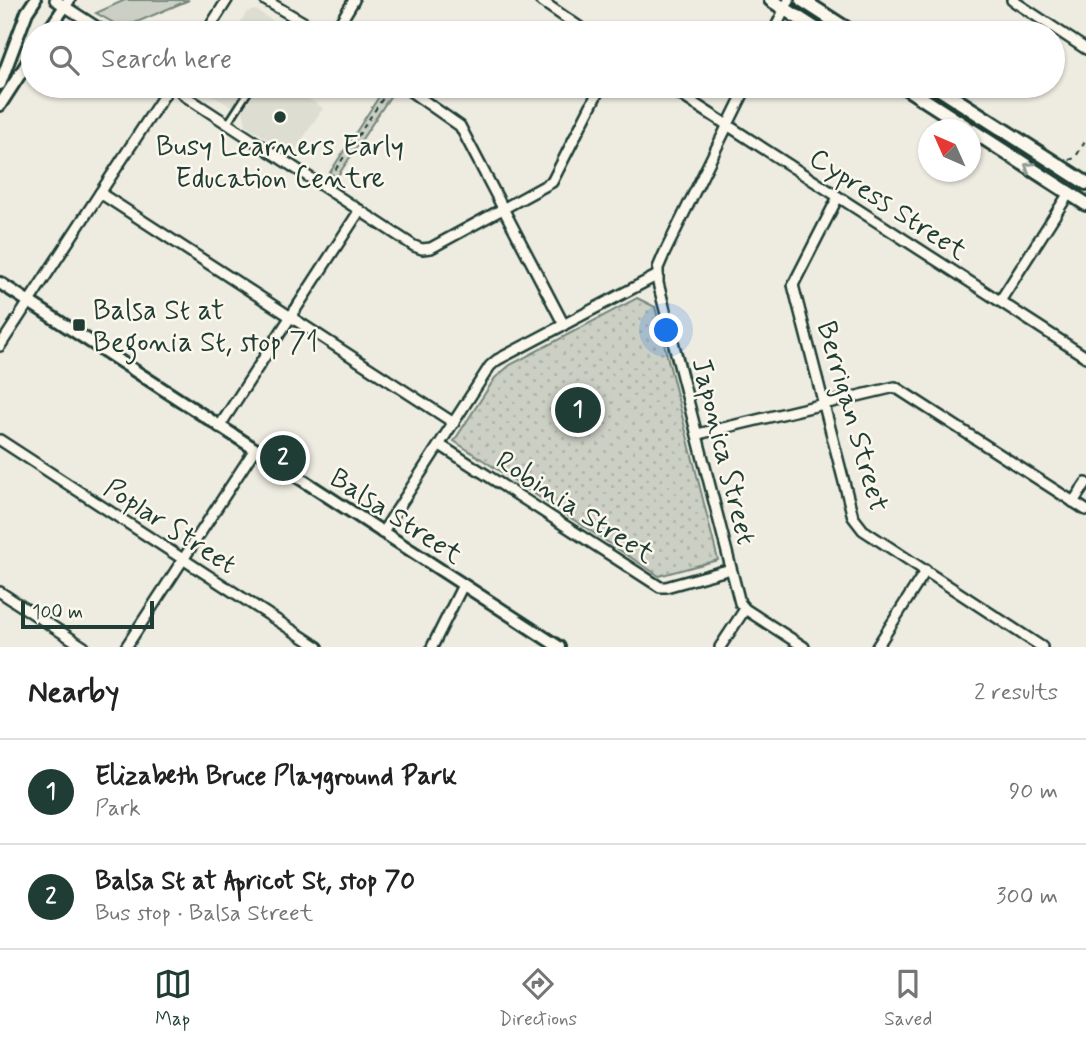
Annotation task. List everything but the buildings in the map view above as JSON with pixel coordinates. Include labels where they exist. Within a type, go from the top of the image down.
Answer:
[{"type":"main road","points":[[772,0],[787,4],[808,21]]},
{"type":"main road","points":[[802,0],[834,21]]},
{"type":"main road","points":[[922,98],[1086,204]]},
{"type":"main road","points":[[954,98],[1086,183]]},
{"type":"street","points":[[24,21],[35,0]]},
{"type":"street","points":[[214,21],[227,0]]},
{"type":"street","points":[[265,0],[300,21]]},
{"type":"street","points":[[341,21],[354,0]]},
{"type":"street","points":[[540,0],[571,21]]},
{"type":"street","points":[[1012,0],[1044,21]]},
{"type":"street","points":[[53,21],[63,2],[89,21]]},
{"type":"street","points":[[779,21],[787,4]]},
{"type":"street","points":[[0,84],[21,28]]},
{"type":"street","points":[[1065,34],[1086,48]]},
{"type":"street","points":[[0,105],[21,73]]},
{"type":"street","points":[[0,346],[162,98]]},
{"type":"street","points":[[189,98],[323,188],[422,249],[431,248],[547,186],[556,177],[595,98]]},
{"type":"street","points":[[421,98],[460,125],[564,325]]},
{"type":"street","name":"Cypress Street","points":[[686,98],[1086,357]]},
{"type":"street","points":[[382,533],[490,366],[658,275],[664,254],[741,98]]},
{"type":"street","points":[[100,193],[454,424]]},
{"type":"street","points":[[1000,302],[1069,193]]},
{"type":"street","name":"Berrigan Street","points":[[838,197],[793,285],[853,517],[863,530],[1042,647]]},
{"type":"street","points":[[219,426],[360,210]]},
{"type":"street","name":"Japonica Street","points":[[658,275],[731,569],[740,603],[745,609]]},
{"type":"street","name":"Balsa Street","points":[[0,284],[559,647]]},
{"type":"street","points":[[698,434],[895,387],[1086,510]]},
{"type":"street","name":"Poplar Street","points":[[0,440],[318,647]]},
{"type":"street","name":"Robinia Street","points":[[440,445],[660,587],[731,569]]},
{"type":"street","points":[[126,647],[255,449]]},
{"type":"street","points":[[1073,502],[1086,483]]},
{"type":"street","points":[[877,647],[926,570]]},
{"type":"street","points":[[432,647],[463,585]]},
{"type":"street","points":[[0,592],[78,645]]},
{"type":"street","points":[[720,647],[745,609],[804,647]]},
{"type":"lane","points":[[228,124],[244,98]]},
{"type":"path","points":[[323,188],[383,98]]},
{"type":"path","points":[[1065,161],[1075,158],[1086,140]]},
{"type":"shaded area","points":[[125,0],[189,0],[140,21],[110,21],[96,13]]},
{"type":"shaded area","points":[[256,10],[273,21],[241,21],[247,12]]},
{"type":"shaded area","points":[[217,98],[240,98],[235,106]]},
{"type":"shaded area","name":"Busy Learners Early Education Centre","points":[[251,98],[307,98],[323,108],[292,155],[246,125],[243,110]]},
{"type":"shaded area","points":[[378,98],[389,98],[337,177],[339,186],[327,177]]},
{"type":"shaded area","points":[[637,298],[655,307],[718,560],[659,576],[454,441],[495,378],[510,365]]},
{"type":"place","name":"Busy Learners Early Education Centre","points":[[280,117]]},
{"type":"place","name":"Balsa St at Begonia St, stop 71","points":[[79,325]]},
{"type":"place","name":"Elizabeth Bruce Playground Park","points":[[578,410]]},
{"type":"place","name":"Balsa St at Apricot St, stop 70","points":[[283,458]]}]
